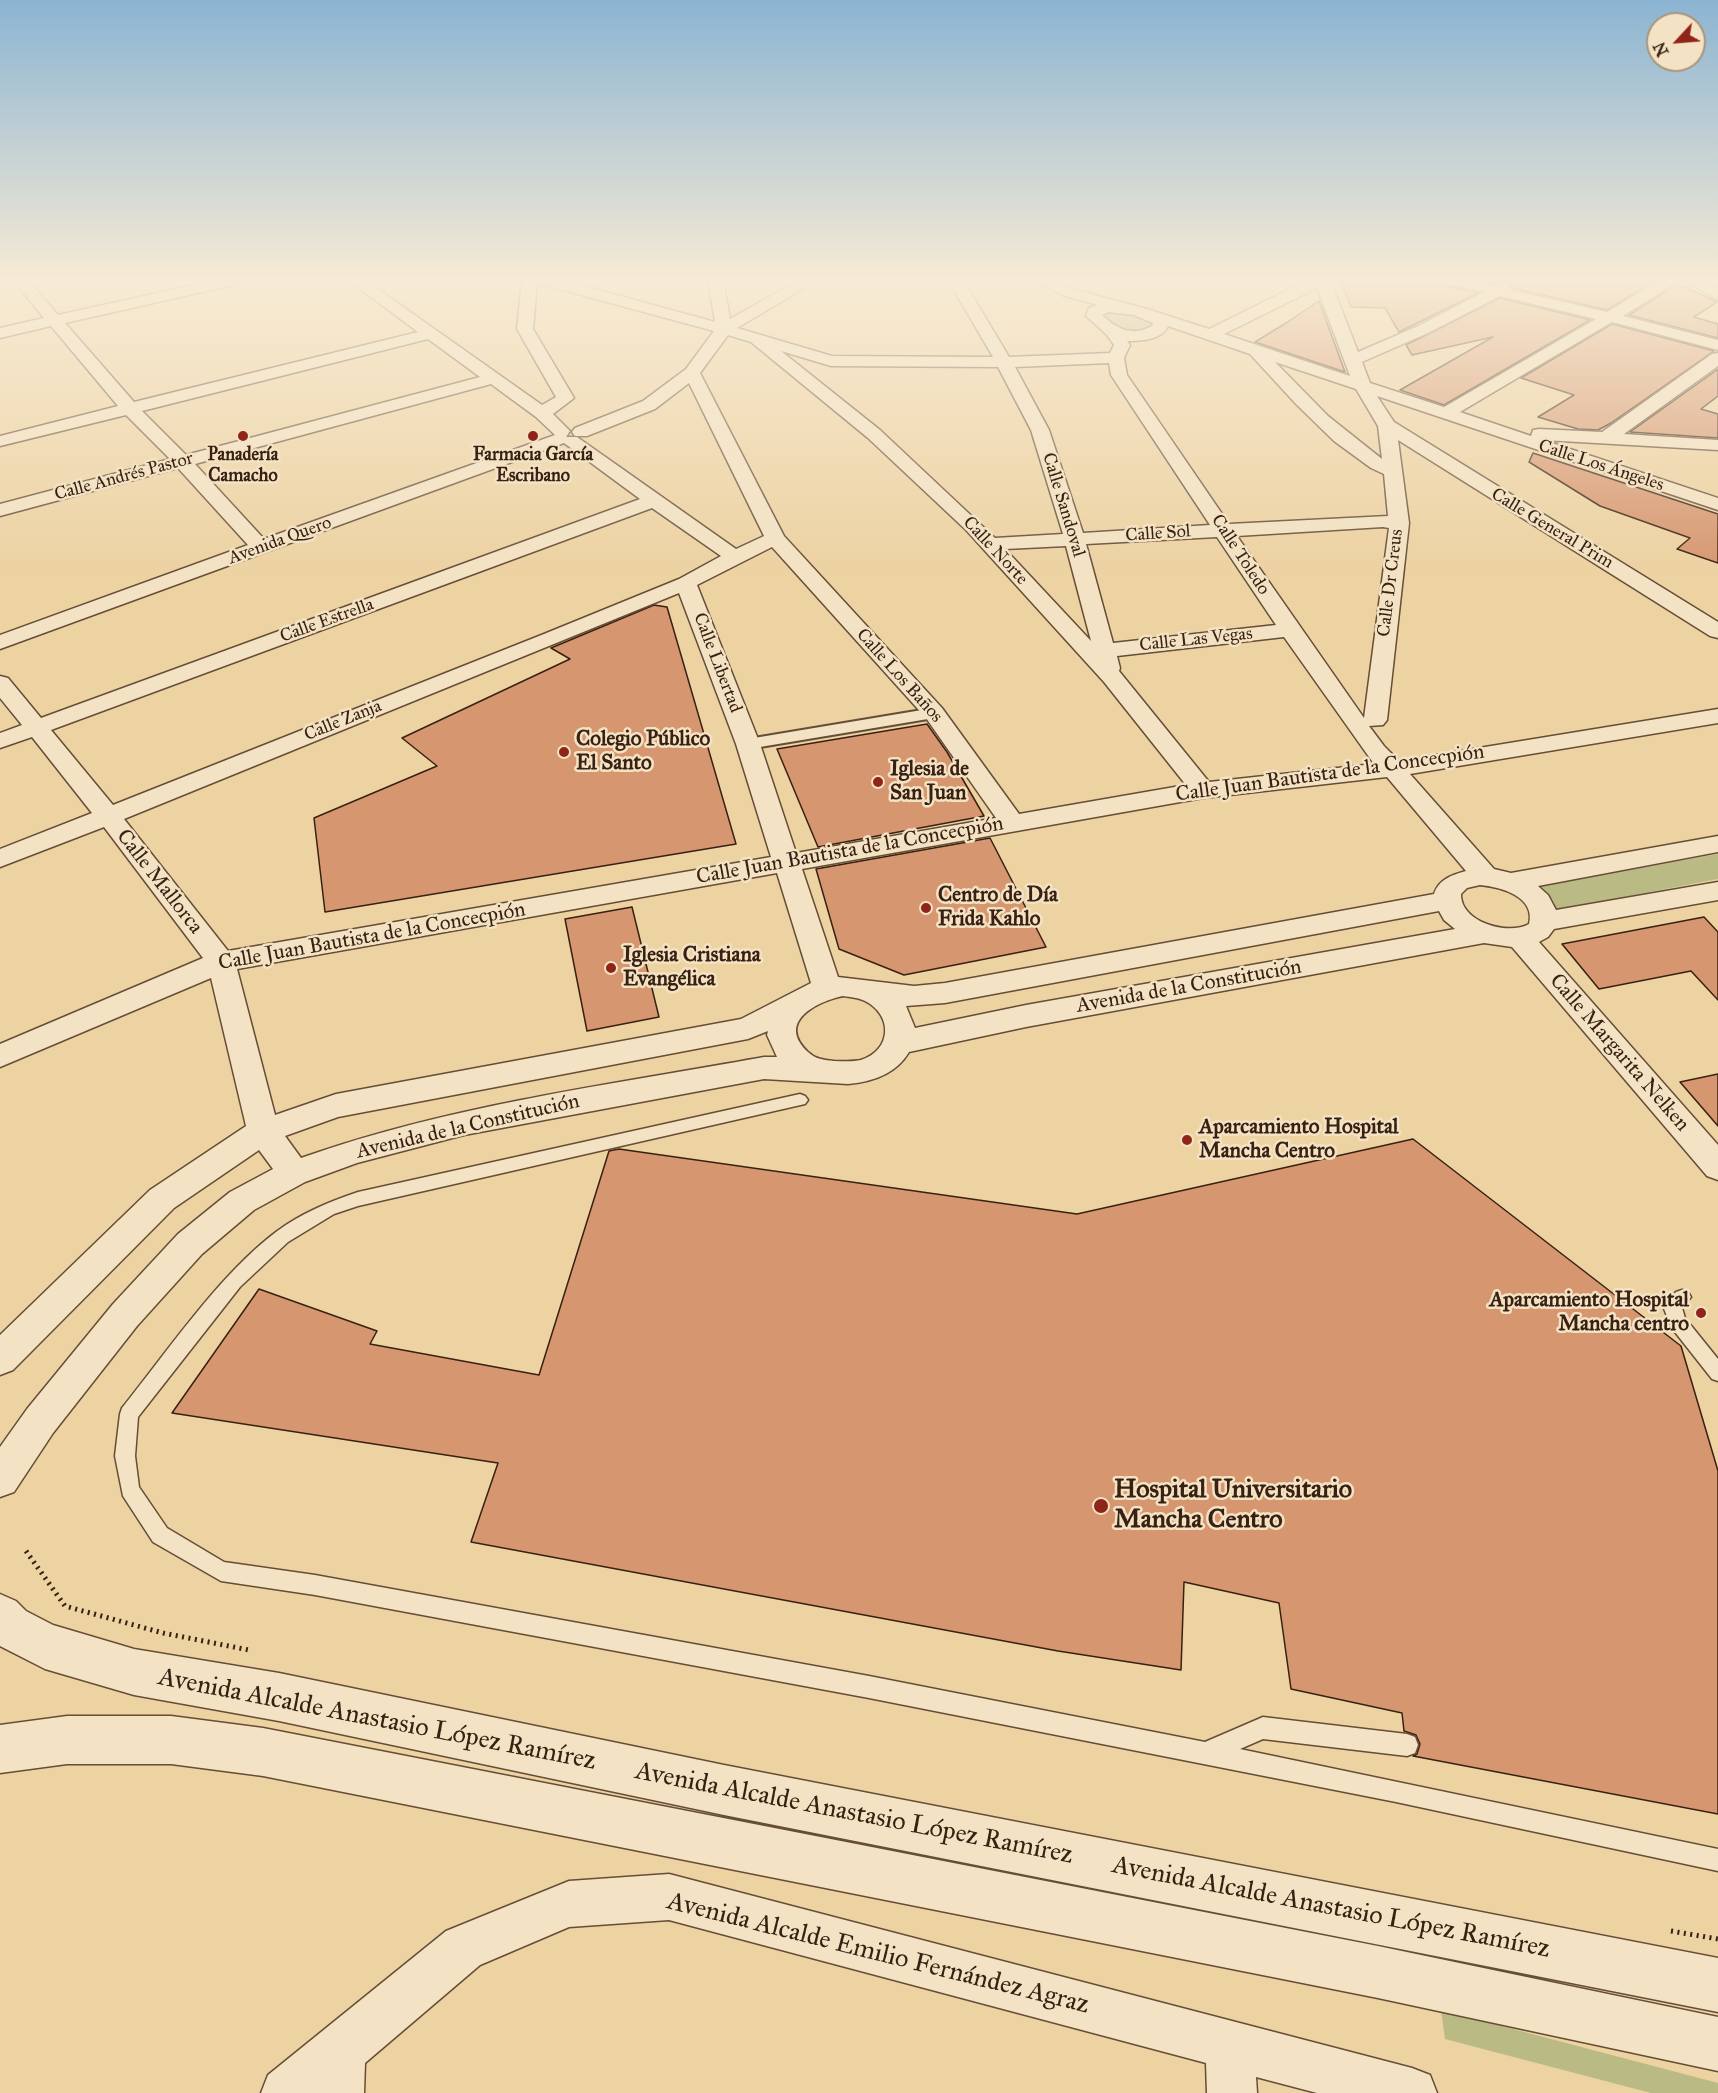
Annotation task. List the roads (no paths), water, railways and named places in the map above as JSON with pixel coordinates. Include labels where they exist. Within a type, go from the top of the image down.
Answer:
[{"type":"street","points":[[103,378],[261,548]]},
{"type":"street","points":[[0,441],[255,378]]},
{"type":"street","points":[[542,413],[565,398],[553,378]]},
{"type":"street","name":"Avenida Quero","points":[[0,642],[649,405],[685,378]]},
{"type":"street","name":"Calle Los Baños","points":[[695,378],[775,538],[934,713],[1012,822]]},
{"type":"street","name":"Calle Norte","points":[[804,378],[874,434],[989,544],[1112,677],[1203,790]]},
{"type":"street","name":"Calle Sandoval","points":[[1012,378],[1040,430],[1075,540],[1103,651],[1112,677]]},
{"type":"street","name":"Calle Toledo","points":[[1121,378],[1375,720],[1392,749],[1393,769]]},
{"type":"street","name":"Calle Toledo","points":[[1138,378],[1233,529],[1290,630],[1375,752],[1498,879]]},
{"type":"street","points":[[1281,378],[1357,451],[1378,467],[1393,471]]},
{"type":"street","name":"Calle Los Ángeles","points":[[1336,378],[1718,504]]},
{"type":"street","name":"Calle Dr Creus","points":[[1360,378],[1387,426],[1399,523],[1375,720]]},
{"type":"street","points":[[1444,414],[1506,378]]},
{"type":"street","points":[[1606,438],[1690,378]]},
{"type":"street","points":[[491,379],[542,413],[568,436],[655,501],[735,557]]},
{"type":"street","name":"Calle Andrés Pastor","points":[[0,510],[491,379]]},
{"type":"street","name":"Calle General Prim","points":[[1387,426],[1718,631]]},
{"type":"street","points":[[1497,432],[1718,445]]},
{"type":"street","name":"Calle Estrella","points":[[0,741],[655,501]]},
{"type":"street","name":"Calle Sol","points":[[989,544],[1383,521],[1399,523]]},
{"type":"street","points":[[686,583],[775,538]]},
{"type":"street","name":"Calle Libertad","points":[[686,583],[748,744],[826,988]]},
{"type":"street","name":"Calle Zanja","points":[[0,859],[106,814],[541,643],[686,583]]},
{"type":"street","name":"Calle Las Vegas","points":[[1103,651],[1290,630]]},
{"type":"street","name":"Calle Mallorca","points":[[0,683],[106,814],[220,962],[263,1131],[294,1173]]},
{"type":"street","points":[[748,744],[934,713]]},
{"type":"street","name":"Calle Juan Bautista de la Concecpión","points":[[0,1056],[220,962],[1203,790],[1393,769],[1718,716]]},
{"type":"street","points":[[1716,893],[1495,937],[1482,934],[1457,919],[1446,900],[1448,891],[1455,883],[1465,878],[1498,879],[1718,844]]},
{"type":"street","points":[[1498,879],[1523,888],[1541,904],[1532,930]]},
{"type":"street","name":"Avenida de la Constitución","points":[[873,993],[914,996],[945,993],[1446,900]]},
{"type":"street","name":"Calle Margarita Nelken","points":[[1532,930],[1718,1167]]},
{"type":"street","name":"Avenida de la Constitución","points":[[898,1044],[964,1029],[992,1026],[1026,1016],[1482,934]]},
{"type":"street","points":[[843,986],[873,993],[890,1005],[900,1021],[902,1032],[898,1044],[889,1056],[875,1066],[857,1072],[838,1074],[819,1071],[803,1065],[783,1044],[780,1031],[783,1018],[790,1007],[806,995],[826,988],[843,986]]},
{"type":"street","name":"Avenida de la Constitución","points":[[0,1359],[162,1199],[263,1131],[336,1106],[748,1028],[790,1007]]},
{"type":"street","name":"Avenida de la Constitución","points":[[0,1479],[40,1421],[111,1333],[190,1244],[242,1201],[294,1173],[353,1152],[464,1124],[764,1068],[819,1071]]},
{"type":"street","name":"Avenida Alcalde Anastasio López Ramírez","points":[[0,1617],[9,1627],[45,1646],[134,1672],[279,1697],[724,1791],[1228,1887],[1718,1985]]},
{"type":"street","points":[[0,1749],[67,1740],[171,1740],[263,1752],[1366,1970],[1718,2044]]},
{"type":"street","name":"Avenida Alcalde Emilio Fernández Agraz","points":[[286,2093],[339,2072],[463,1948],[568,1904],[669,1897],[1412,2093]]},
{"type":"street","points":[[1230,2045],[1232,2093]]},
{"type":"lane","points":[[800,1101],[358,1199],[328,1209],[282,1237],[234,1282],[129,1414],[124,1456],[130,1490],[160,1535],[221,1571],[315,1584],[869,1687],[1206,1753],[1718,1860]]},
{"type":"lane","points":[[1682,1297],[1672,1306],[1677,1322],[1718,1373]]},
{"type":"lane","points":[[1206,1753],[1263,1728],[1407,1745]]},
{"type":"place","name":"Panadería Camacho","points":[[243,436]]},
{"type":"place","name":"Farmacia García Escribano","points":[[533,436]]},
{"type":"place","name":"Colegio Público El Santo","points":[[564,752]]},
{"type":"place","name":"Iglesia de San Juan","points":[[878,782]]},
{"type":"place","name":"Centro de Día Frida Kahlo","points":[[926,908]]},
{"type":"place","name":"Iglesia Cristiana Evangélica","points":[[611,968]]},
{"type":"place","name":"Aparcamiento Hospital Mancha Centro","points":[[1187,1140]]},
{"type":"place","name":"Aparcamiento Hospital Mancha centro","points":[[1701,1313]]},
{"type":"place","name":"Hospital Universitario Mancha Centro","points":[[1101,1506]]}]
